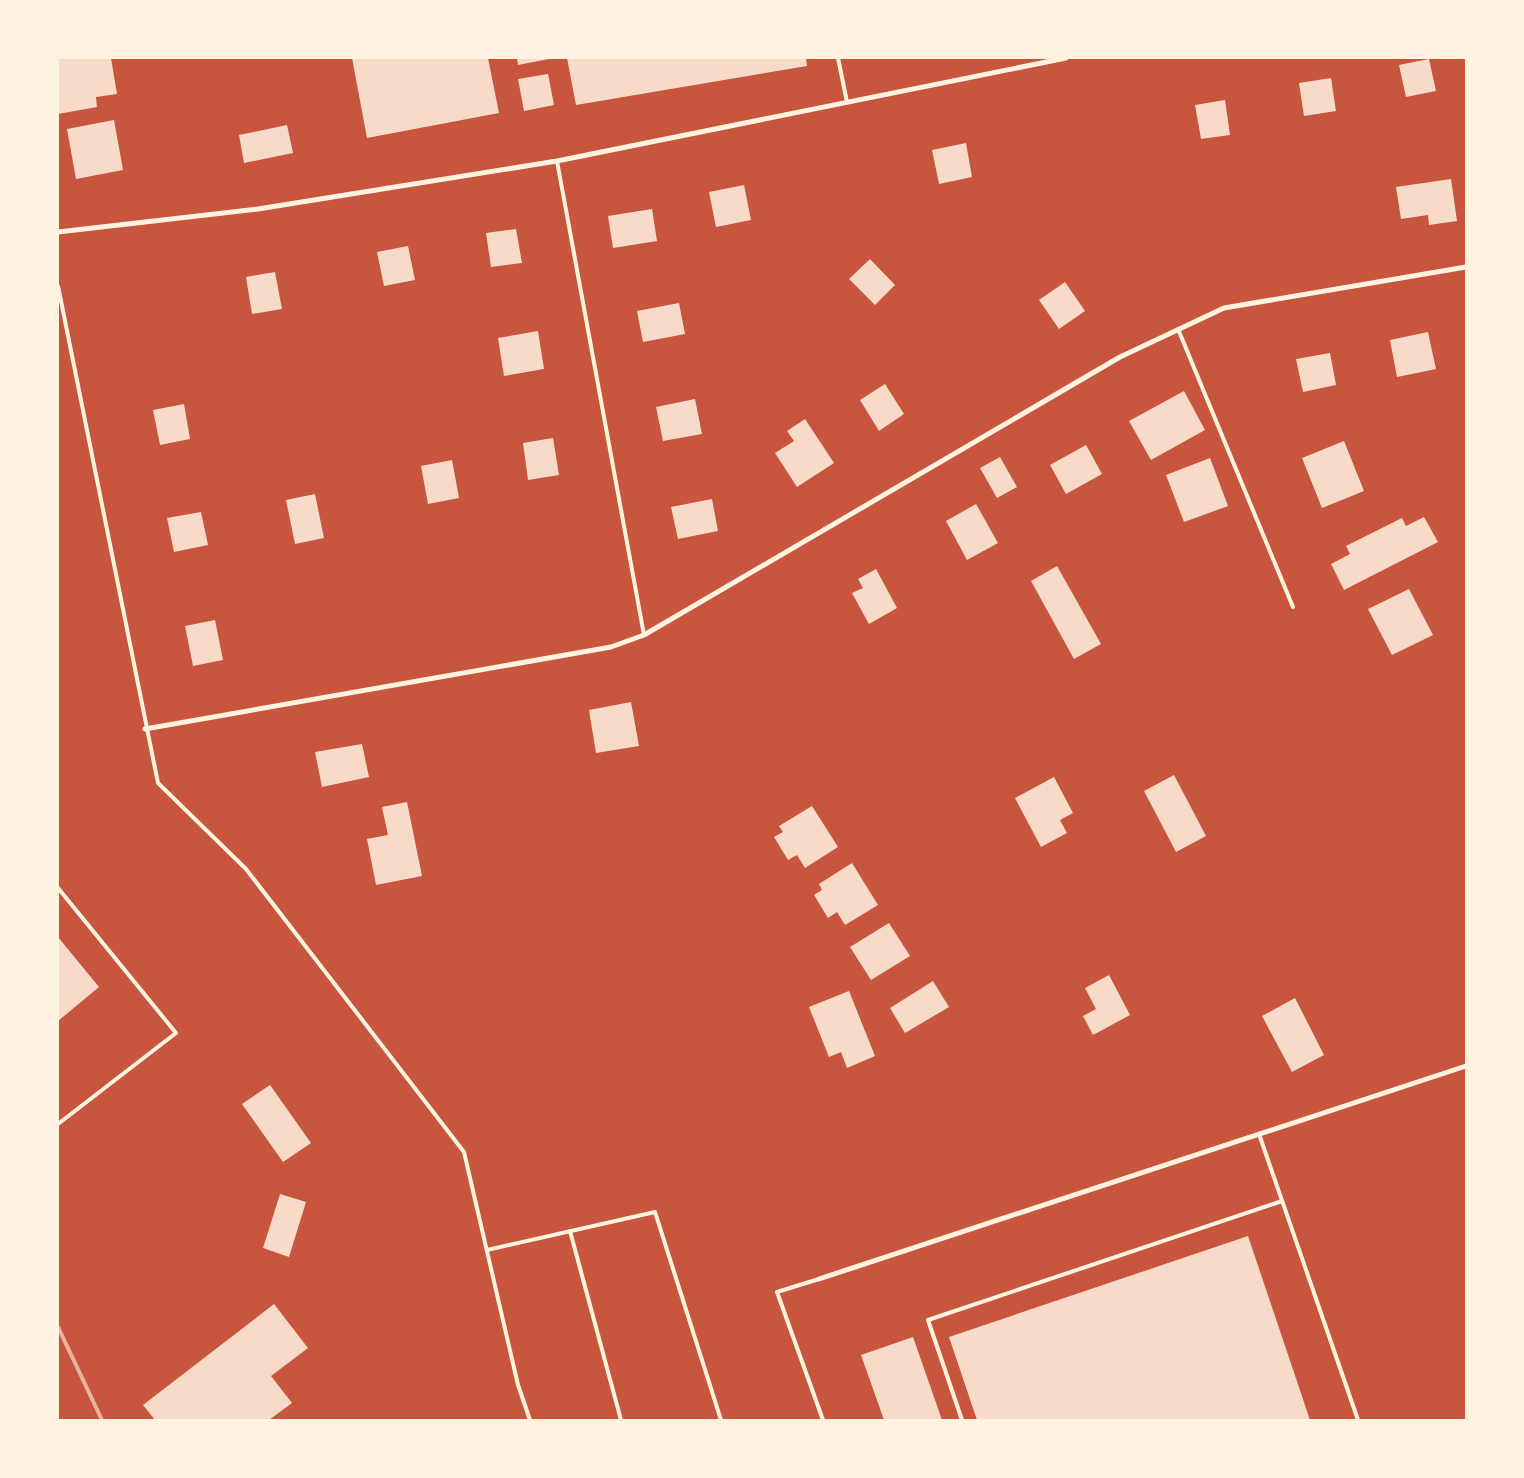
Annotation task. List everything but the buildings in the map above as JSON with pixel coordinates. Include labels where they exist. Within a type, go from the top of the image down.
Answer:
[{"type":"street","points":[[58,232],[258,209],[557,160],[1066,58]]},
{"type":"street","points":[[145,730],[611,647],[644,635],[1120,357],[1224,308],[1466,267]]},
{"type":"street","points":[[819,1279],[1466,1066]]},
{"type":"lane","points":[[838,58],[846,102]]},
{"type":"lane","points":[[557,160],[644,635]]},
{"type":"lane","points":[[58,286],[145,730],[158,783],[246,869],[464,1152],[518,1384],[530,1420]]},
{"type":"lane","points":[[1178,329],[1293,607]]},
{"type":"lane","points":[[58,888],[176,1033],[58,1124]]},
{"type":"lane","points":[[1259,1134],[1358,1420]]},
{"type":"lane","points":[[962,1420],[928,1320],[1282,1201]]},
{"type":"lane","points":[[487,1250],[655,1212],[721,1420]]},
{"type":"lane","points":[[570,1231],[622,1420]]},
{"type":"lane","points":[[819,1279],[777,1292],[823,1420]]},
{"type":"railway","points":[[58,1327],[102,1420]]}]
